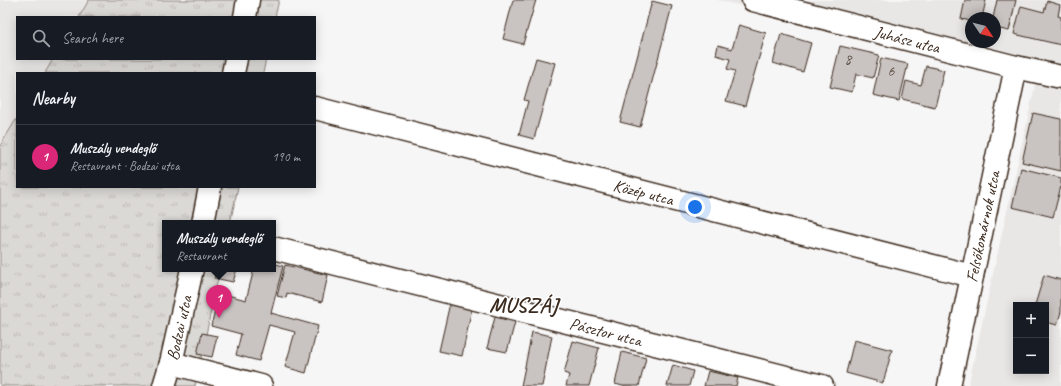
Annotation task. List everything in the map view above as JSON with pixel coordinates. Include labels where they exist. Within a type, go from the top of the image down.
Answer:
[{"type":"street","points":[[244,16],[248,0]]},
{"type":"street","name":"Juhász utca","points":[[753,0],[1016,67],[1061,77]]},
{"type":"street","points":[[233,72],[236,60]]},
{"type":"street","name":"Felsőkomárnok utca","points":[[949,386],[1016,67]]},
{"type":"street","name":"Közép utca","points":[[316,108],[972,276]]},
{"type":"street","points":[[204,220],[210,188]]},
{"type":"street","name":"Pásztor utca","points":[[276,249],[822,386]]},
{"type":"street","name":"Bodzai utca","points":[[164,386],[191,272]]},
{"type":"street","points":[[170,362],[261,386]]},
{"type":"shaded area","points":[[0,0],[89,0],[80,16],[16,16],[16,60],[52,60],[46,72],[16,72],[16,120],[0,146]]},
{"type":"shaded area","points":[[717,0],[1061,0],[1061,386],[968,386],[1037,76]]},
{"type":"green space","points":[[89,0],[279,0],[275,16],[80,16]]},
{"type":"green space","points":[[52,60],[266,60],[263,72],[46,72]]},
{"type":"green space","points":[[16,120],[16,188],[238,188],[231,220],[162,220],[162,272],[219,272],[195,386],[0,386],[0,146]]},
{"type":"building","points":[[513,0],[536,0],[523,44],[503,39]]},
{"type":"building","points":[[965,0],[986,0],[983,12],[965,12],[965,20],[961,19]]},
{"type":"building","points":[[997,0],[1016,0],[1009,31],[1001,29],[1001,12],[994,12]]},
{"type":"building","points":[[652,1],[672,6],[640,127],[620,122]]},
{"type":"building","points":[[1047,1],[1060,5],[1058,16],[1061,17],[1061,45],[1014,34],[1021,6],[1044,12]]},
{"type":"building","points":[[739,25],[766,33],[745,106],[726,101],[735,71],[727,69],[730,59],[716,55],[718,45],[732,49]]},
{"type":"building","points":[[781,34],[811,43],[803,72],[773,63]]},
{"type":"building","points":[[840,46],[879,55],[873,78],[856,74],[852,92],[830,87]]},
{"type":"building","points":[[536,58],[555,63],[534,139],[519,135],[528,101],[524,100]]},
{"type":"building","points":[[881,58],[908,64],[899,101],[873,95]]},
{"type":"building","points":[[926,66],[944,70],[935,107],[902,99],[906,81],[921,85]]},
{"type":"building","points":[[1033,113],[1061,119],[1061,171],[1022,162]]},
{"type":"building","points":[[1021,168],[1061,178],[1061,186],[1053,217],[1012,207]]},
{"type":"building","points":[[276,264],[283,266],[271,313],[318,326],[306,373],[285,367],[295,332],[269,325],[259,361],[236,355],[241,334],[211,326],[220,293],[246,300],[253,272],[276,272]]},
{"type":"building","points":[[285,265],[328,275],[322,302],[287,293],[286,298],[277,296]]},
{"type":"building","points":[[216,272],[236,272],[233,282],[214,278]]},
{"type":"building","points":[[1044,275],[1061,280],[1061,312],[1057,325],[1049,323],[1049,302],[1036,302]]},
{"type":"building","points":[[450,303],[472,308],[462,356],[439,351]]},
{"type":"building","points":[[495,317],[515,322],[507,352],[487,348]]},
{"type":"building","points":[[532,332],[552,336],[542,386],[521,386]]},
{"type":"building","points":[[202,333],[217,336],[212,357],[197,354]]},
{"type":"building","points":[[854,340],[892,350],[883,383],[846,373]]},
{"type":"building","points":[[573,341],[599,348],[589,386],[566,386],[569,375],[564,373]]},
{"type":"building","points":[[622,352],[646,358],[639,386],[623,386],[615,384]]},
{"type":"building","points":[[673,365],[693,371],[689,386],[667,386]]},
{"type":"building","points":[[708,371],[738,378],[736,386],[704,386]]},
{"type":"place","name":"Muszály vendeglő","points":[[219,318]]},
{"type":"district","name":"MUSZÁJ","points":[[524,305]]}]
